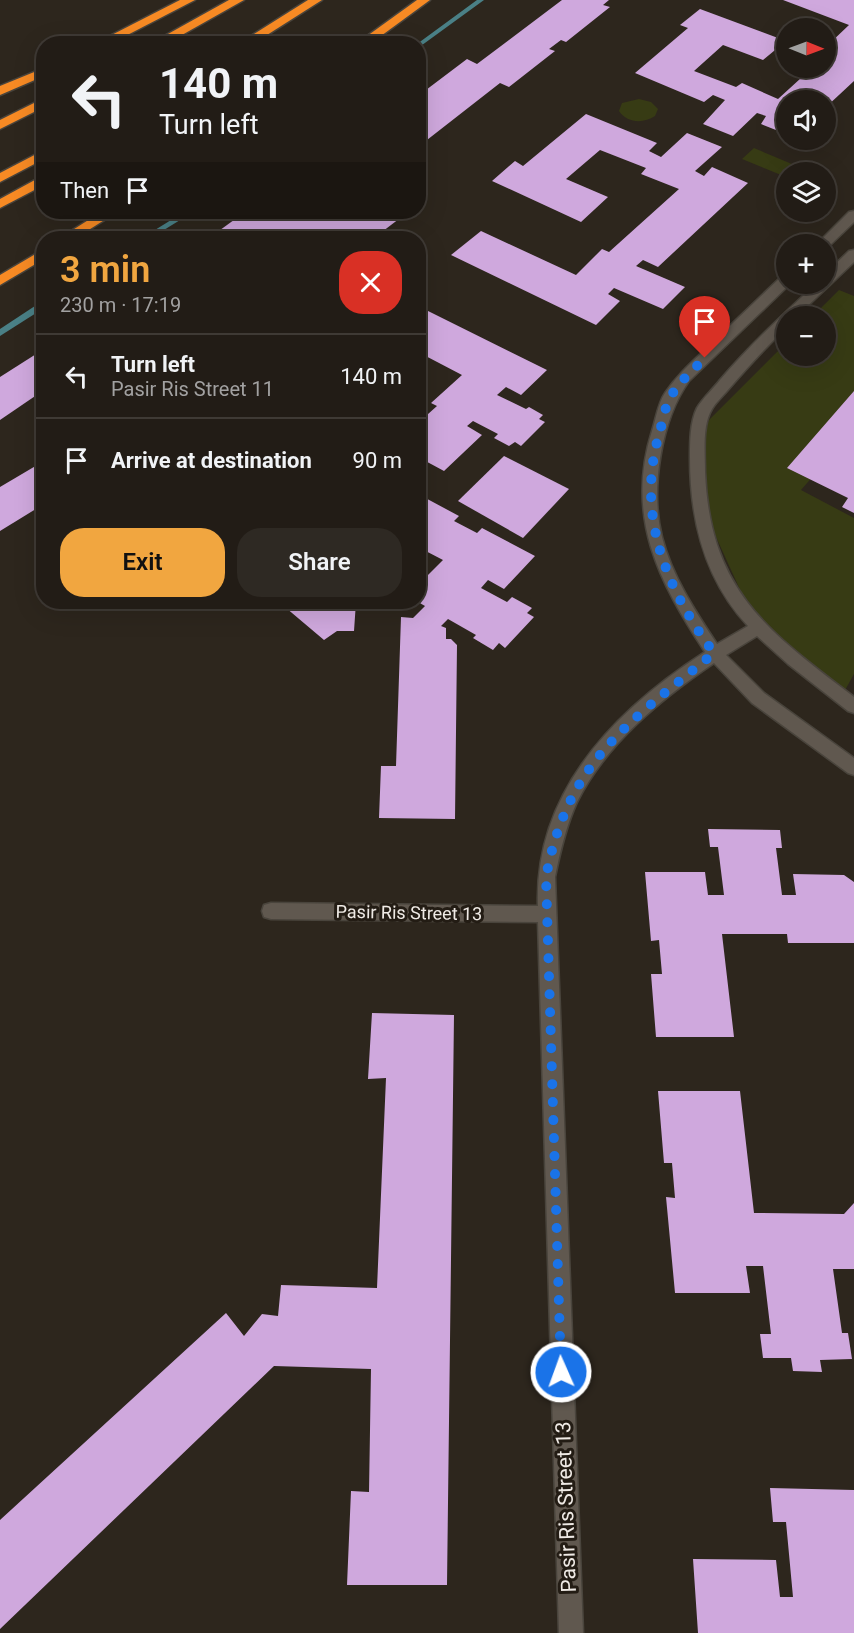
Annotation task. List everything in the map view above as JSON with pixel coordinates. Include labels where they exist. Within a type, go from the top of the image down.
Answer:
[{"type":"highway","points":[[116,36],[189,0]]},
{"type":"highway","points":[[171,36],[238,0]]},
{"type":"highway","points":[[258,36],[316,0]]},
{"type":"highway","points":[[373,36],[424,0]]},
{"type":"highway","points":[[264,36],[285,20]]},
{"type":"highway","points":[[0,91],[36,75]]},
{"type":"highway","points":[[0,125],[36,106]]},
{"type":"highway","points":[[0,177],[36,158]]},
{"type":"highway","points":[[0,204],[36,184]]},
{"type":"highway","points":[[79,231],[98,219]]},
{"type":"highway","points":[[0,281],[36,258]]},
{"type":"street","points":[[834,234],[854,215]]},
{"type":"street","points":[[836,271],[854,254]]},
{"type":"street","points":[[776,290],[684,378],[670,397],[652,455],[651,502],[654,536],[666,570],[685,609],[714,653],[758,698],[854,768]]},
{"type":"street","points":[[800,306],[812,294]]},
{"type":"street","points":[[776,330],[744,360],[704,410],[697,447],[698,505],[708,549],[735,601],[757,628],[777,647],[854,706]]},
{"type":"street","name":"Pasir Ris Street 13","points":[[571,1633],[546,914],[546,877],[551,849],[570,797],[596,756],[662,693],[714,653],[757,628]]},
{"type":"street","name":"Pasir Ris Street 13","points":[[271,911],[546,914]]},
{"type":"green space","points":[[639,99],[651,102],[658,109],[655,116],[636,121],[622,115],[619,111],[622,103]]},
{"type":"green space","points":[[754,148],[787,162],[776,162],[776,173],[742,159]]},
{"type":"green space","points":[[839,290],[854,296],[854,429],[801,490],[854,518],[854,674],[844,692],[757,627],[701,504],[700,447],[709,420],[776,353],[776,366],[836,366],[836,306],[823,306]]},
{"type":"building","points":[[562,0],[609,0],[603,5],[610,7],[566,42],[561,40],[549,49],[555,51],[509,87],[500,83],[426,141],[426,90],[467,59],[477,64]]},
{"type":"building","points":[[783,0],[854,0],[854,81],[836,98],[836,90],[788,90],[801,78],[836,78],[836,37],[849,25],[836,20],[836,18]]},
{"type":"building","points":[[700,9],[776,37],[776,49],[763,60],[723,45],[694,71],[736,87],[742,83],[776,98],[776,130],[761,124],[766,116],[757,113],[733,136],[703,124],[725,100],[713,95],[704,102],[635,73],[688,28],[680,25]]},
{"type":"building","points":[[586,114],[657,143],[649,151],[661,157],[687,133],[722,147],[695,171],[704,176],[712,167],[748,183],[658,267],[643,260],[636,266],[685,287],[663,309],[614,288],[608,294],[620,301],[596,325],[451,255],[481,231],[576,275],[602,249],[609,252],[679,189],[641,174],[646,168],[600,150],[566,179],[608,197],[581,222],[492,181],[515,161],[523,166]]},
{"type":"building","points":[[235,219],[399,219],[383,231],[219,231]]},
{"type":"building","points":[[426,310],[547,370],[521,395],[506,387],[497,395],[526,409],[529,407],[543,415],[539,419],[545,422],[521,446],[515,442],[509,446],[494,438],[498,434],[473,421],[467,426],[482,435],[444,471],[426,461],[426,416],[437,406],[431,403],[462,375],[426,356]]},
{"type":"building","points":[[36,354],[36,395],[0,420],[0,377]]},
{"type":"building","points":[[854,391],[854,513],[842,507],[848,498],[787,468]]},
{"type":"building","points":[[504,456],[569,489],[523,538],[458,501]]},
{"type":"building","points":[[36,466],[36,509],[0,531],[0,487]]},
{"type":"building","points":[[426,498],[459,516],[454,521],[477,533],[482,528],[535,556],[504,589],[488,580],[481,588],[507,602],[512,597],[532,608],[527,613],[534,617],[505,648],[499,643],[493,650],[473,638],[476,635],[448,619],[441,626],[446,628],[446,639],[451,639],[457,645],[455,819],[379,818],[381,766],[396,766],[401,617],[413,618],[422,609],[426,609],[426,577],[443,560],[426,551]]},
{"type":"building","points":[[287,609],[356,609],[354,631],[337,631],[324,640]]},
{"type":"building","points":[[708,829],[780,830],[782,848],[776,848],[782,895],[796,895],[793,874],[844,875],[854,882],[854,943],[788,943],[787,934],[722,934],[734,1037],[656,1037],[651,974],[662,974],[659,940],[651,941],[645,872],[705,872],[708,895],[724,895],[718,847],[710,847]]},
{"type":"building","points":[[372,1013],[454,1015],[447,1585],[347,1585],[351,1491],[369,1492],[371,1369],[274,1366],[0,1629],[0,1520],[226,1313],[244,1336],[262,1314],[278,1316],[281,1285],[377,1288],[386,1078],[368,1079]]},
{"type":"building","points":[[658,1091],[740,1091],[754,1213],[844,1214],[854,1203],[854,1269],[833,1269],[842,1333],[848,1333],[852,1359],[820,1360],[822,1372],[793,1371],[791,1358],[763,1358],[760,1334],[771,1334],[763,1266],[746,1266],[750,1293],[675,1293],[666,1197],[675,1198],[672,1163],[664,1163]]},
{"type":"building","points":[[770,1488],[854,1490],[854,1633],[698,1633],[693,1559],[776,1560],[780,1597],[793,1597],[786,1522],[773,1522]]},
{"type":"waterway","points":[[426,40],[481,0]]},
{"type":"waterway","points":[[158,231],[177,219]]},
{"type":"waterway","points":[[0,333],[36,309]]},
{"type":"route","points":[[561,1372],[546,877],[551,849],[570,797],[596,756],[662,693],[714,653],[685,609],[666,570],[654,536],[651,502],[652,455],[670,397],[684,378],[705,358]]}]
